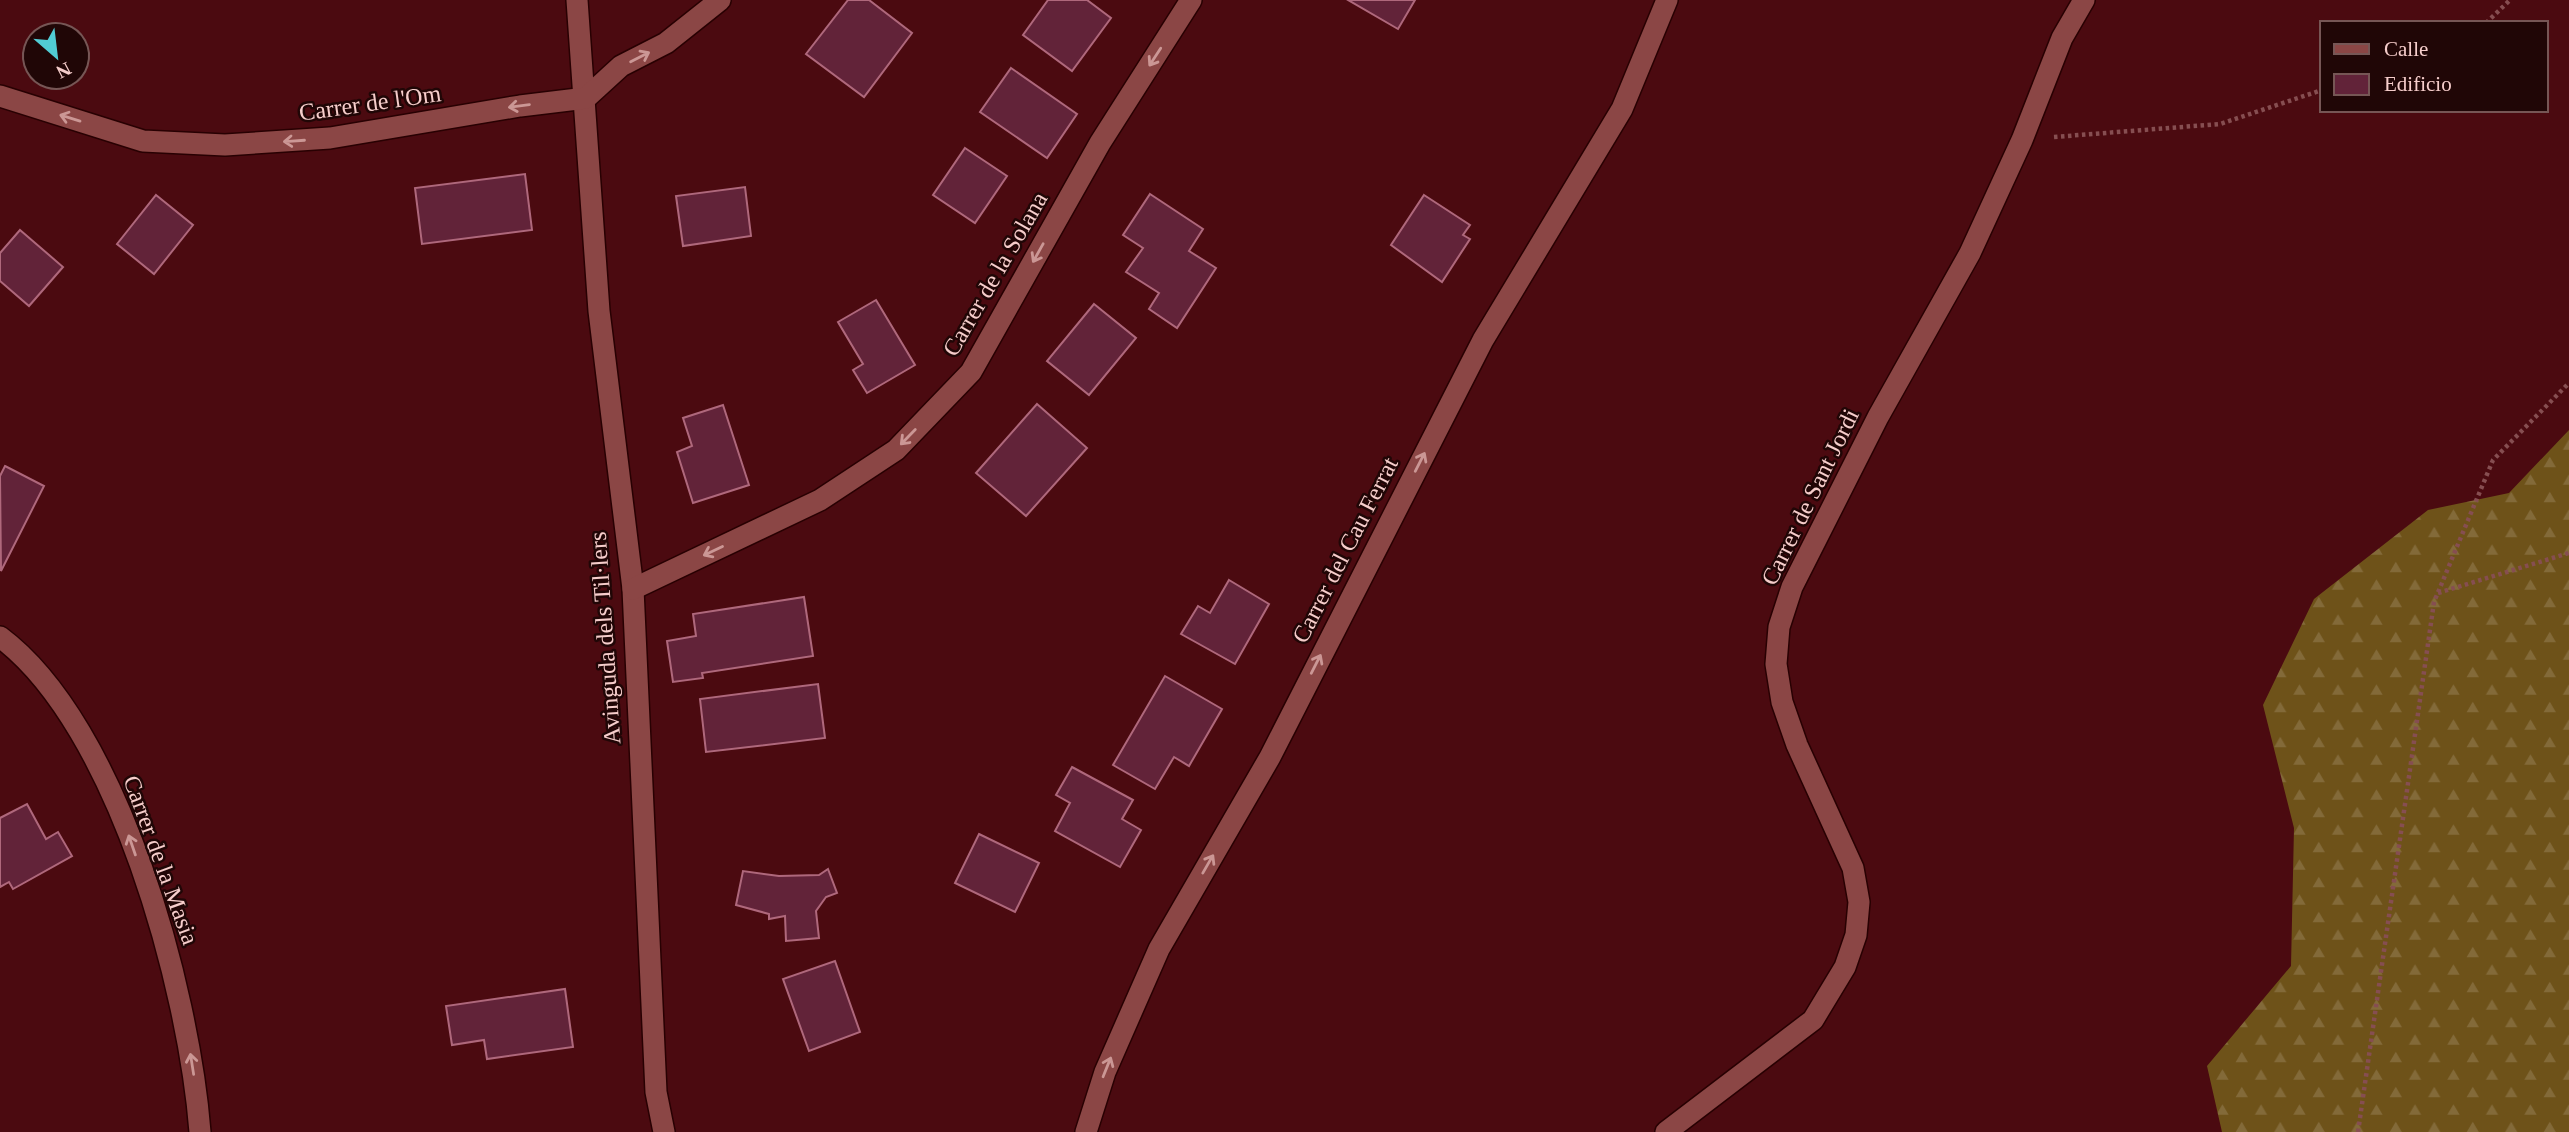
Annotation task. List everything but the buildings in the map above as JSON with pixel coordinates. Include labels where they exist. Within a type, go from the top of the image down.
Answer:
[{"type":"street","name":"Avinguda dels Til·lers","points":[[577,0],[599,311],[633,589],[656,1092],[664,1132]]},
{"type":"street","points":[[586,98],[621,66],[666,43],[720,0]]},
{"type":"street","name":"Carrer de la Solana","points":[[633,589],[820,500],[896,450],[971,372],[1100,143],[1191,0]]},
{"type":"street","name":"Carrer del Cau Ferrat","points":[[1086,1132],[1105,1072],[1159,949],[1270,757],[1483,340],[1622,108],[1667,0]]},
{"type":"street","name":"Carrer de Sant Jordi","points":[[1666,1132],[1813,1020],[1845,967],[1856,935],[1859,902],[1853,868],[1797,745],[1782,702],[1776,664],[1779,627],[1792,587],[1878,417],[1970,253],[2022,140],[2062,38],[2084,0]]},
{"type":"street","name":"Carrer de l'Om","points":[[0,96],[144,141],[225,145],[330,138],[520,106],[586,98]]},
{"type":"street","name":"Carrer de la Masia","points":[[0,637],[33,669],[59,702],[98,762],[127,830],[180,994],[200,1132]]},
{"type":"path","points":[[2488,21],[2510,0]]},
{"type":"path","points":[[2022,140],[2220,124],[2320,91]]},
{"type":"path","points":[[2358,1132],[2438,593],[2493,460],[2569,383]]},
{"type":"path","points":[[2438,593],[2569,552]]},
{"type":"green space","points":[[2569,430],[2569,1132],[2222,1132],[2207,1066],[2291,966],[2294,828],[2263,705],[2314,599],[2428,510],[2509,493]]}]
